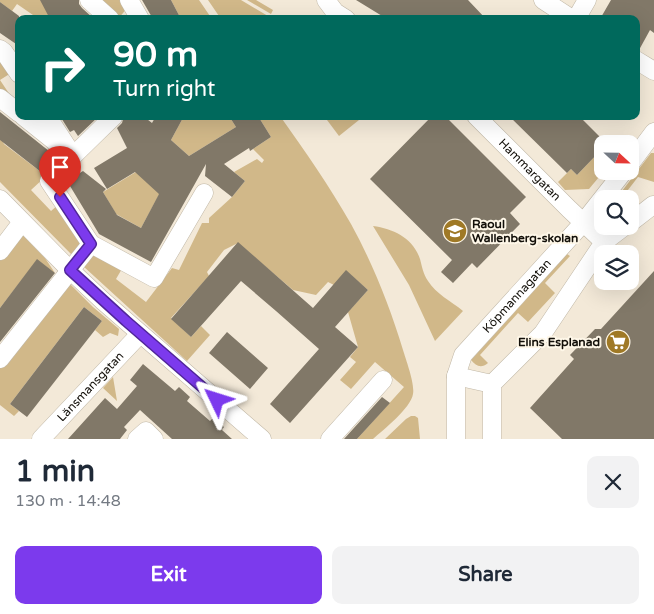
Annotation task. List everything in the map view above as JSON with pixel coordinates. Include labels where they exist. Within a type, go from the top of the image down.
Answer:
[{"type":"street","points":[[89,0],[106,15]]},
{"type":"street","points":[[326,0],[340,15]]},
{"type":"street","points":[[543,0],[567,15]]},
{"type":"street","points":[[577,15],[587,0]]},
{"type":"street","points":[[0,49],[15,68]]},
{"type":"street","points":[[640,62],[654,71]]},
{"type":"street","points":[[0,98],[15,110]]},
{"type":"street","points":[[28,120],[73,156]]},
{"type":"street","points":[[49,120],[73,156]]},
{"type":"street","points":[[110,120],[49,181],[91,244],[154,278],[204,194]]},
{"type":"street","name":"Hammargatan","points":[[480,120],[604,242]]},
{"type":"street","points":[[639,152],[654,132]]},
{"type":"street","name":"Köpmannagatan","points":[[456,439],[456,376],[463,355],[583,223],[617,180]]},
{"type":"street","points":[[0,199],[70,270],[140,334],[262,439]]},
{"type":"street","points":[[639,215],[653,205]]},
{"type":"street","points":[[0,251],[22,222]]},
{"type":"street","points":[[492,439],[492,384],[543,333],[604,242],[613,235]]},
{"type":"street","points":[[0,360],[91,244]]},
{"type":"street","name":"Länsmansgatan","points":[[42,439],[140,334]]},
{"type":"street","points":[[456,376],[492,384]]},
{"type":"street","points":[[330,439],[384,380]]},
{"type":"street","points":[[137,439],[146,432],[154,439]]},
{"type":"shaded area","points":[[0,0],[43,0],[54,15],[33,15],[17,4],[12,11]]},
{"type":"shaded area","points":[[94,0],[123,0],[128,7],[121,15],[113,15]]},
{"type":"shaded area","points":[[171,0],[199,0],[209,15],[179,15]]},
{"type":"shaded area","points":[[208,0],[241,0],[266,15],[218,15]]},
{"type":"shaded area","points":[[247,0],[256,0],[273,10],[271,14]]},
{"type":"shaded area","points":[[0,56],[11,73],[0,80]]},
{"type":"shaded area","points":[[0,80],[15,103],[0,95]]},
{"type":"shaded area","points":[[182,120],[232,120],[236,127],[189,156],[171,140]]},
{"type":"shaded area","points":[[260,120],[283,120],[317,169],[359,239],[374,270],[392,318],[410,372],[413,394],[402,412],[373,439],[357,439],[404,387],[375,362],[351,389],[340,380],[356,362],[350,357],[358,347],[348,312],[368,290],[346,271],[334,285],[328,282],[316,295],[293,290],[238,243],[224,250],[207,272],[209,276],[171,318],[191,337],[201,326],[210,335],[187,361],[83,266],[92,254],[123,267],[116,279],[146,302],[172,268],[179,270],[202,223],[209,223],[209,218],[232,197],[245,181],[234,172],[257,159],[262,163],[264,160],[253,149],[271,137]]},
{"type":"shaded area","points":[[327,120],[359,120],[339,136]]},
{"type":"shaded area","points":[[0,135],[4,144],[41,172],[50,160],[56,167],[31,190],[51,211],[59,204],[82,243],[71,254],[0,182]]},
{"type":"shaded area","points":[[651,153],[654,153],[654,182],[639,177],[639,169]]},
{"type":"shaded area","points":[[594,157],[594,180],[596,180],[589,189],[565,190],[558,182],[571,169],[577,175]]},
{"type":"shaded area","points":[[149,164],[167,180],[141,228],[116,214],[103,192]]},
{"type":"shaded area","points":[[630,180],[636,180],[628,190],[623,190]]},
{"type":"shaded area","points":[[373,226],[388,229],[408,240],[417,252],[425,276],[431,286],[463,311],[435,341],[409,285]]},
{"type":"shaded area","points":[[20,232],[45,258],[55,273],[37,260],[0,308],[0,258]]},
{"type":"shaded area","points":[[567,254],[570,256],[545,283],[555,293],[528,322],[518,313],[480,355],[488,363],[481,366],[475,364],[471,360]]},
{"type":"shaded area","points":[[67,281],[119,329],[118,336],[110,333],[103,337],[95,330],[102,321],[84,307],[10,404],[19,411],[14,416],[0,405],[0,367]]},
{"type":"shaded area","points":[[113,377],[117,401],[103,388]]},
{"type":"shaded area","points":[[411,416],[418,418],[420,439],[385,439],[406,419]]},
{"type":"building","points":[[40,0],[79,0],[79,4],[90,15],[48,15]]},
{"type":"building","points":[[142,0],[171,0],[179,15],[151,15]]},
{"type":"building","points":[[356,0],[468,0],[482,15],[380,15]]},
{"type":"building","points":[[611,0],[654,0],[654,33],[650,30],[640,48],[640,15],[602,15]]},
{"type":"building","points":[[0,2],[18,15],[15,15],[15,43],[0,33]]},
{"type":"building","points":[[0,112],[54,155],[41,172],[0,140]]},
{"type":"building","points":[[62,120],[95,120],[78,136],[74,130],[70,132]]},
{"type":"building","points":[[123,120],[148,120],[152,123],[154,120],[182,120],[171,140],[189,156],[236,127],[232,120],[260,120],[271,137],[250,151],[249,148],[224,164],[245,181],[232,197],[205,176],[206,164],[151,262],[99,234],[67,181],[83,171],[106,189],[103,192],[117,215],[141,228],[159,194],[135,172],[107,189],[94,168],[127,148],[117,128]]},
{"type":"building","points":[[428,120],[449,120],[526,197],[510,213],[520,224],[477,268],[472,263],[453,283],[441,272],[452,260],[370,179]]},
{"type":"building","points":[[513,120],[583,120],[598,135],[594,135],[594,157],[577,175],[571,169],[567,173]]},
{"type":"building","points":[[238,242],[313,308],[346,270],[368,290],[335,327],[358,347],[290,423],[270,404],[319,349],[276,311],[241,281],[191,337],[171,319]]},
{"type":"building","points":[[37,259],[55,273],[0,342],[0,308]]},
{"type":"building","name":"Elins Esplanad","points":[[654,271],[654,439],[562,439],[530,408],[574,359],[570,355],[595,329],[601,329],[637,290],[639,290],[639,287]]},
{"type":"building","points":[[84,307],[102,321],[27,417],[10,404]]},
{"type":"building","points":[[227,332],[268,368],[250,389],[209,353]]},
{"type":"building","points":[[143,364],[175,391],[179,387],[190,397],[187,401],[210,421],[213,418],[224,427],[222,430],[232,439],[172,439],[140,410],[124,427],[127,430],[120,439],[68,439],[105,398],[117,409],[137,386],[130,380]]},
{"type":"building","points":[[382,397],[390,403],[357,439],[344,439]]},
{"type":"place","name":"Raoul Wallenberg-skolan","points":[[455,231]]},
{"type":"place","name":"Elins Esplanad","points":[[618,342]]},
{"type":"route","points":[[60,197],[91,244],[70,270],[217,400]]}]
